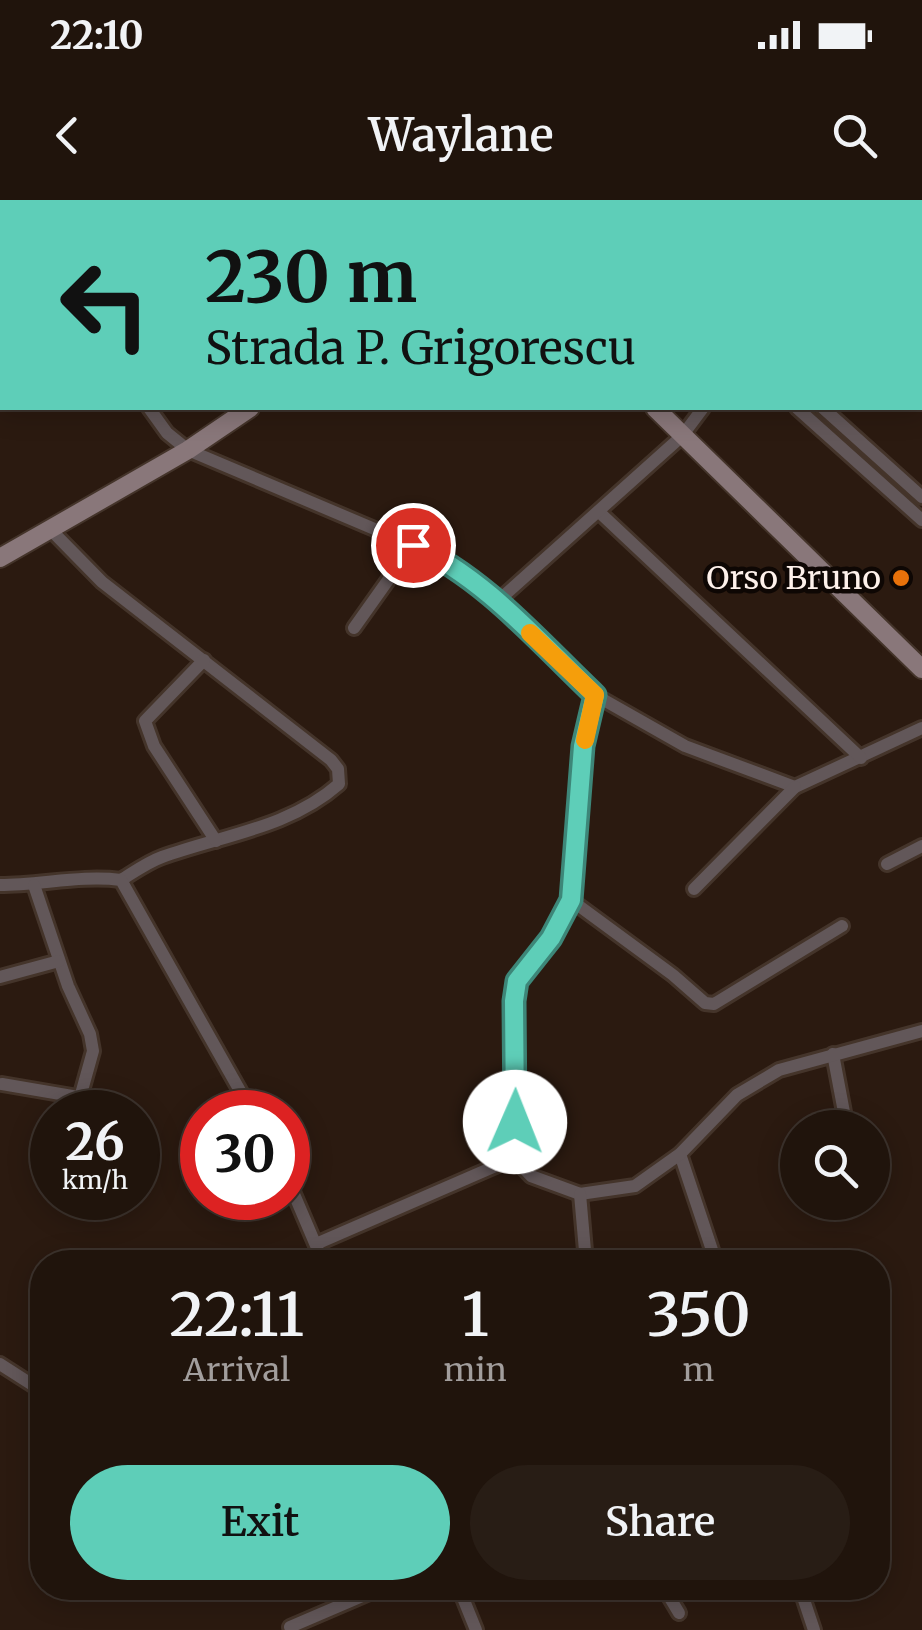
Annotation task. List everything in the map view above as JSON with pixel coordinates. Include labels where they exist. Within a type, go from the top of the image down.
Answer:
[{"type":"main road","points":[[0,558],[188,450],[247,410]]},
{"type":"main road","points":[[657,410],[922,669]]},
{"type":"street","points":[[150,410],[167,433],[188,450],[413,545],[456,568],[498,601],[595,695],[685,746],[795,787]]},
{"type":"street","points":[[498,601],[682,436],[702,410]]},
{"type":"street","points":[[799,410],[922,520]]},
{"type":"street","points":[[825,410],[922,497]]},
{"type":"street","points":[[599,512],[862,758]]},
{"type":"street","points":[[0,885],[97,877],[121,880],[158,859],[267,827],[324,797],[340,784],[331,760],[102,582],[50,529]]},
{"type":"street","points":[[354,628],[413,545]]},
{"type":"street","points":[[204,660],[145,721],[154,746],[216,841]]},
{"type":"street","points":[[595,695],[583,746],[571,900],[551,938],[517,981],[514,1001],[514,1158],[530,1176],[580,1194],[636,1186],[680,1154],[737,1094],[778,1070],[922,1032]]},
{"type":"street","points":[[694,889],[795,787],[922,728]]},
{"type":"street","points":[[887,864],[922,846]]},
{"type":"street","points":[[121,880],[240,1090]]},
{"type":"street","points":[[34,885],[59,961],[90,1034],[93,1050],[80,1090]]},
{"type":"street","points":[[571,900],[674,975],[705,1003],[714,1004],[842,926]]},
{"type":"street","points":[[0,977],[59,961]]},
{"type":"street","points":[[833,1054],[844,1110]]},
{"type":"street","points":[[2,1084],[35,1090]]},
{"type":"street","points":[[680,1154],[712,1250]]},
{"type":"street","points":[[316,1244],[514,1158]]},
{"type":"street","points":[[580,1194],[585,1250]]},
{"type":"street","points":[[306,1220],[318,1250]]},
{"type":"street","points":[[0,1364],[30,1383]]},
{"type":"street","points":[[290,1627],[353,1600]]},
{"type":"street","points":[[465,1600],[476,1630]]},
{"type":"street","points":[[672,1600],[679,1612]]},
{"type":"street","points":[[804,1600],[814,1630]]},
{"type":"slow traffic","points":[[530,633],[595,695],[585,740]]},
{"type":"place","name":"Orso Bruno","points":[[901,578]]},
{"type":"route","points":[[413,545],[456,568],[498,601],[595,695],[583,746],[571,900],[551,938],[517,981],[515,1122]]}]
